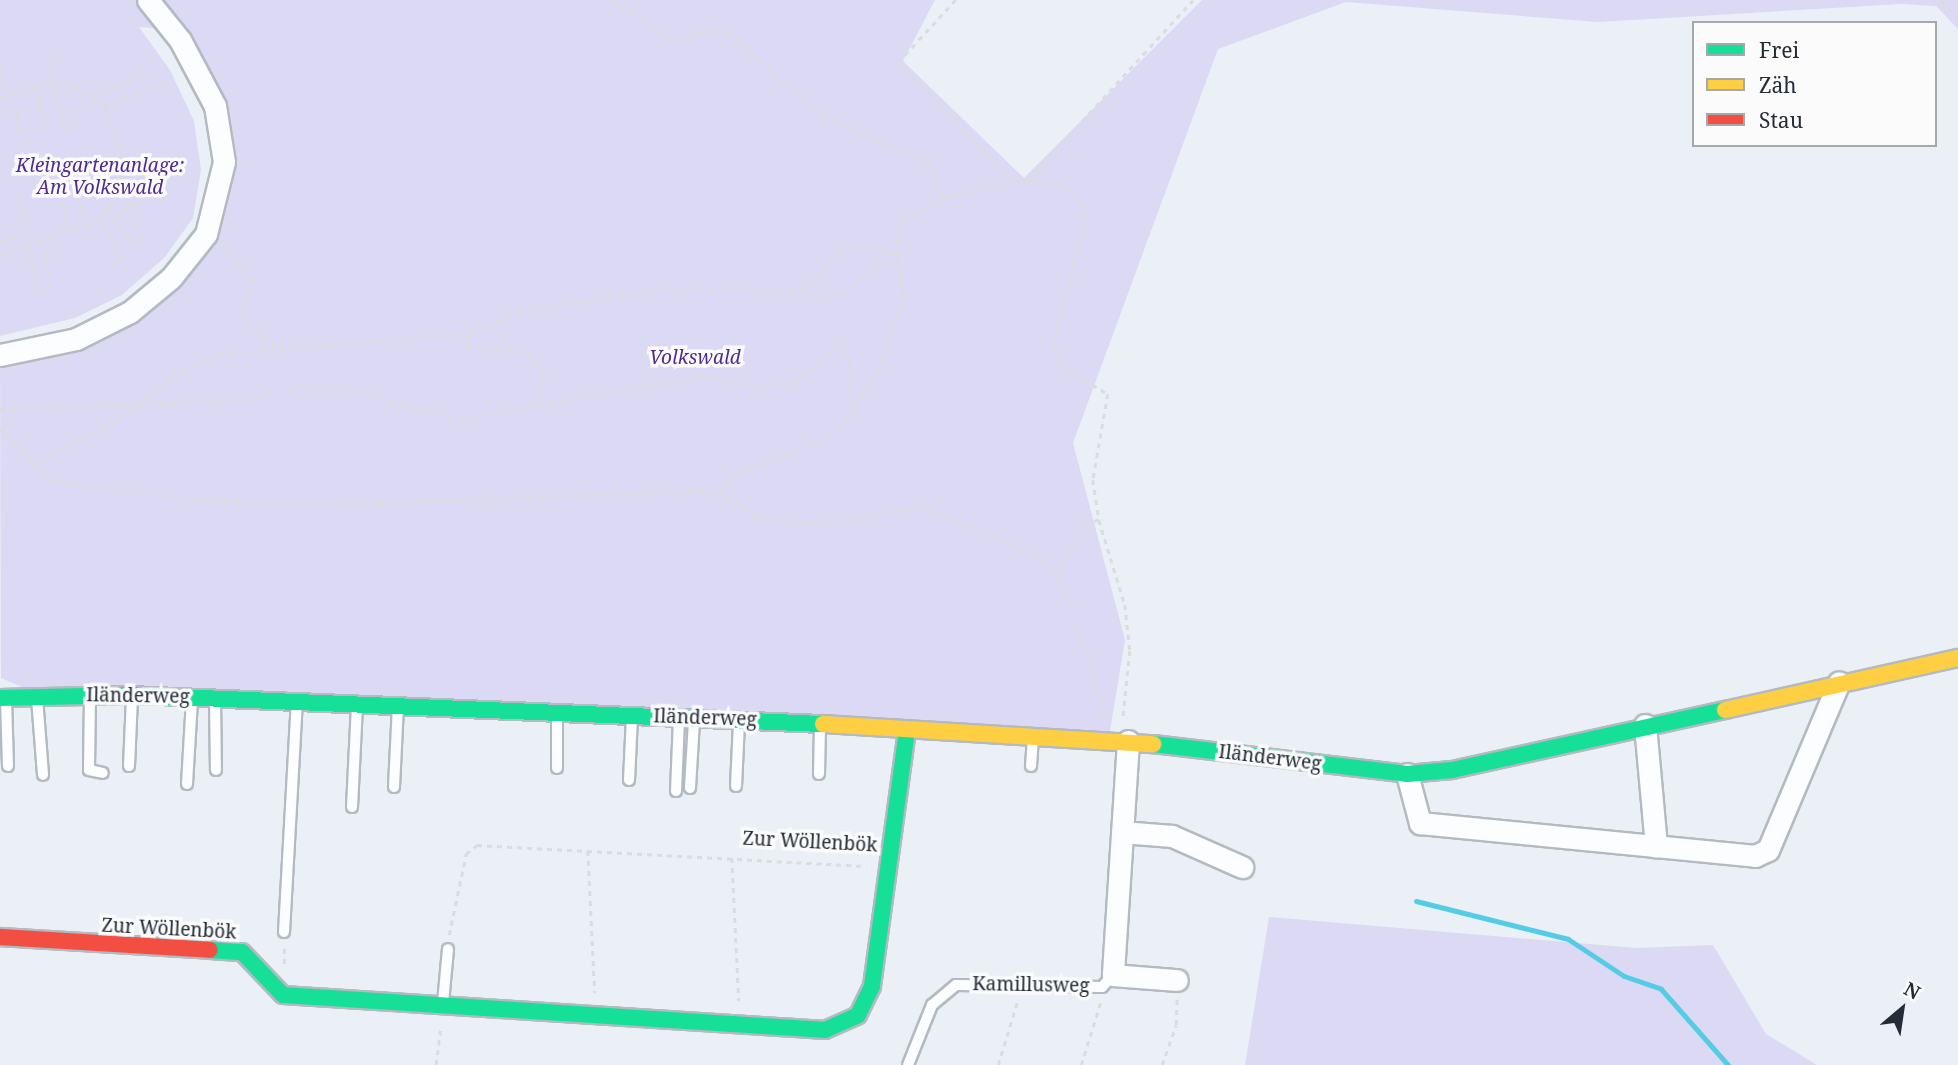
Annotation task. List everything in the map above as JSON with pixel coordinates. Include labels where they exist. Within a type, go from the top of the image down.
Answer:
[{"type":"street","points":[[0,355],[76,339],[130,312],[171,278],[206,234],[224,162],[215,106],[180,40],[148,0]]},
{"type":"street","name":"Iländerweg","points":[[3,697],[192,697],[632,715],[1121,740],[1408,774],[1452,770],[1839,682],[1958,658]]},
{"type":"street","points":[[1408,774],[1420,823],[1656,847],[1698,846],[1755,856],[1768,850],[1839,682]]},
{"type":"street","points":[[1645,725],[1656,847]]},
{"type":"street","name":"Zur Wöllenbök","points":[[0,937],[236,951],[283,995],[825,1030],[858,1015],[872,986],[886,867],[907,729]]},
{"type":"street","points":[[1121,740],[1122,832],[1107,981],[1177,980]]},
{"type":"street","points":[[1122,832],[1172,836],[1242,866]]},
{"type":"lane","points":[[37,695],[43,775]]},
{"type":"lane","points":[[90,695],[89,771],[103,773]]},
{"type":"lane","points":[[130,766],[132,695]]},
{"type":"lane","points":[[3,697],[8,766]]},
{"type":"lane","points":[[187,784],[192,697]]},
{"type":"lane","points":[[215,698],[216,770]]},
{"type":"lane","points":[[284,932],[297,702]]},
{"type":"lane","points":[[352,807],[357,704]]},
{"type":"lane","points":[[394,787],[398,706]]},
{"type":"lane","points":[[557,712],[557,768]]},
{"type":"lane","points":[[629,780],[632,715]]},
{"type":"lane","points":[[687,718],[690,788]]},
{"type":"lane","points":[[676,790],[687,718]]},
{"type":"lane","points":[[736,786],[739,720]]},
{"type":"lane","points":[[818,774],[820,724]]},
{"type":"lane","points":[[1031,765],[1033,736]]},
{"type":"lane","points":[[443,1005],[448,949]]},
{"type":"lane","name":"Kamillusweg","points":[[908,1065],[940,993],[970,982],[1019,985],[1107,981]]},
{"type":"path","points":[[613,0],[669,40],[716,30],[729,33],[823,117],[930,163],[944,197]]},
{"type":"path","points":[[956,0],[898,62],[1014,182]]},
{"type":"path","points":[[1028,180],[1193,0]]},
{"type":"path","points":[[1942,0],[1958,19]]},
{"type":"path","points":[[55,57],[50,82],[61,125],[67,132]]},
{"type":"path","points":[[0,70],[6,62]]},
{"type":"path","points":[[92,96],[143,74]]},
{"type":"path","points":[[0,77],[5,95]]},
{"type":"path","points":[[0,97],[50,82],[92,96],[106,106],[126,165],[108,209],[98,220],[88,227],[0,255]]},
{"type":"path","points":[[106,106],[164,82]]},
{"type":"path","points":[[36,85],[41,105],[46,127],[19,131],[16,112],[41,105]]},
{"type":"path","points":[[57,111],[80,108]]},
{"type":"path","points":[[61,125],[82,120]]},
{"type":"path","points":[[126,165],[177,181]]},
{"type":"path","points":[[0,428],[28,462],[52,481],[76,487],[194,501],[378,503],[718,490],[746,468],[822,442],[851,415],[888,347],[903,295],[901,256],[896,234],[904,219],[944,197],[1014,182],[1028,180],[1067,188],[1081,202],[1085,221],[1053,346],[1058,364],[1108,394],[1093,480],[1099,520],[1125,605],[1130,651],[1121,740]]},
{"type":"path","points":[[54,183],[71,233]]},
{"type":"path","points":[[75,185],[88,227]]},
{"type":"path","points":[[0,240],[29,232],[18,190]]},
{"type":"path","points":[[115,216],[131,204],[140,213]]},
{"type":"path","points":[[126,207],[135,218]]},
{"type":"path","points":[[108,209],[128,238],[144,239]]},
{"type":"path","points":[[120,212],[128,223]]},
{"type":"path","points":[[98,220],[124,259],[112,264]]},
{"type":"path","points":[[206,234],[239,257],[254,279],[242,307],[246,324],[286,350]]},
{"type":"path","points":[[43,242],[52,287]]},
{"type":"path","points":[[801,291],[839,250],[861,245],[901,256]]},
{"type":"path","points":[[27,247],[40,295]]},
{"type":"path","points":[[28,462],[140,405],[196,362],[286,350],[469,333],[519,311],[669,287],[801,291],[817,299],[845,292],[867,272],[901,256]]},
{"type":"path","points":[[469,333],[466,345],[529,353],[542,371],[536,404]]},
{"type":"path","points":[[0,410],[248,400],[298,387],[331,387],[461,419],[702,376],[749,386],[795,383],[838,341],[850,361],[851,415]]},
{"type":"path","points":[[718,490],[756,517],[790,523],[829,523],[903,507],[934,509],[983,537],[1035,554],[1059,575],[1121,740]]},
{"type":"path","points":[[1059,575],[1082,525],[1099,520]]},
{"type":"path","name":"Zur Wöllenbök","points":[[448,949],[471,848],[589,851],[886,867]]},
{"type":"path","points":[[589,851],[586,896],[597,968],[593,1014]]},
{"type":"path","name":"Zur Wöllenbök","points":[[732,859],[737,1024]]},
{"type":"path","points":[[1162,1065],[1176,1025],[1177,980]]},
{"type":"path","points":[[1081,1065],[1099,1023],[1107,981]]},
{"type":"path","points":[[998,1065],[1019,985]]},
{"type":"path","points":[[436,1065],[443,1005]]},
{"type":"green space","name":"Volkswald","points":[[0,0],[935,0],[903,61],[1024,178],[1202,0],[1958,0],[1958,29],[1936,6],[1901,4],[1598,22],[1346,2],[1218,49],[1073,443],[1125,640],[1109,737],[36,693],[1,678],[0,360],[78,343],[152,307],[193,253],[213,203],[223,105],[186,30],[139,27],[170,70],[194,121],[201,170],[193,218],[165,257],[122,295],[75,318],[0,336]]},
{"type":"green space","points":[[1269,917],[1637,948],[1713,945],[1766,1034],[1817,1065],[1245,1065]]},
{"type":"waterway","points":[[1416,901],[1568,939],[1624,976],[1661,989],[1728,1065]]},
{"type":"traffic: fast","points":[[0,698],[130,695],[823,724]]},
{"type":"traffic: fast","points":[[1153,744],[1407,774],[1452,770],[1725,710]]},
{"type":"traffic: fast","points":[[210,950],[242,952],[283,995],[825,1030],[858,1015],[872,986],[907,729]]},
{"type":"traffic: slow","points":[[1725,710],[1958,658]]},
{"type":"traffic: slow","points":[[823,724],[1153,744]]},
{"type":"traffic: jam","points":[[0,937],[210,950]]},
{"type":"park label","name":"Kleingartenanlage: Am Volkswald","points":[[100,177]]}]
